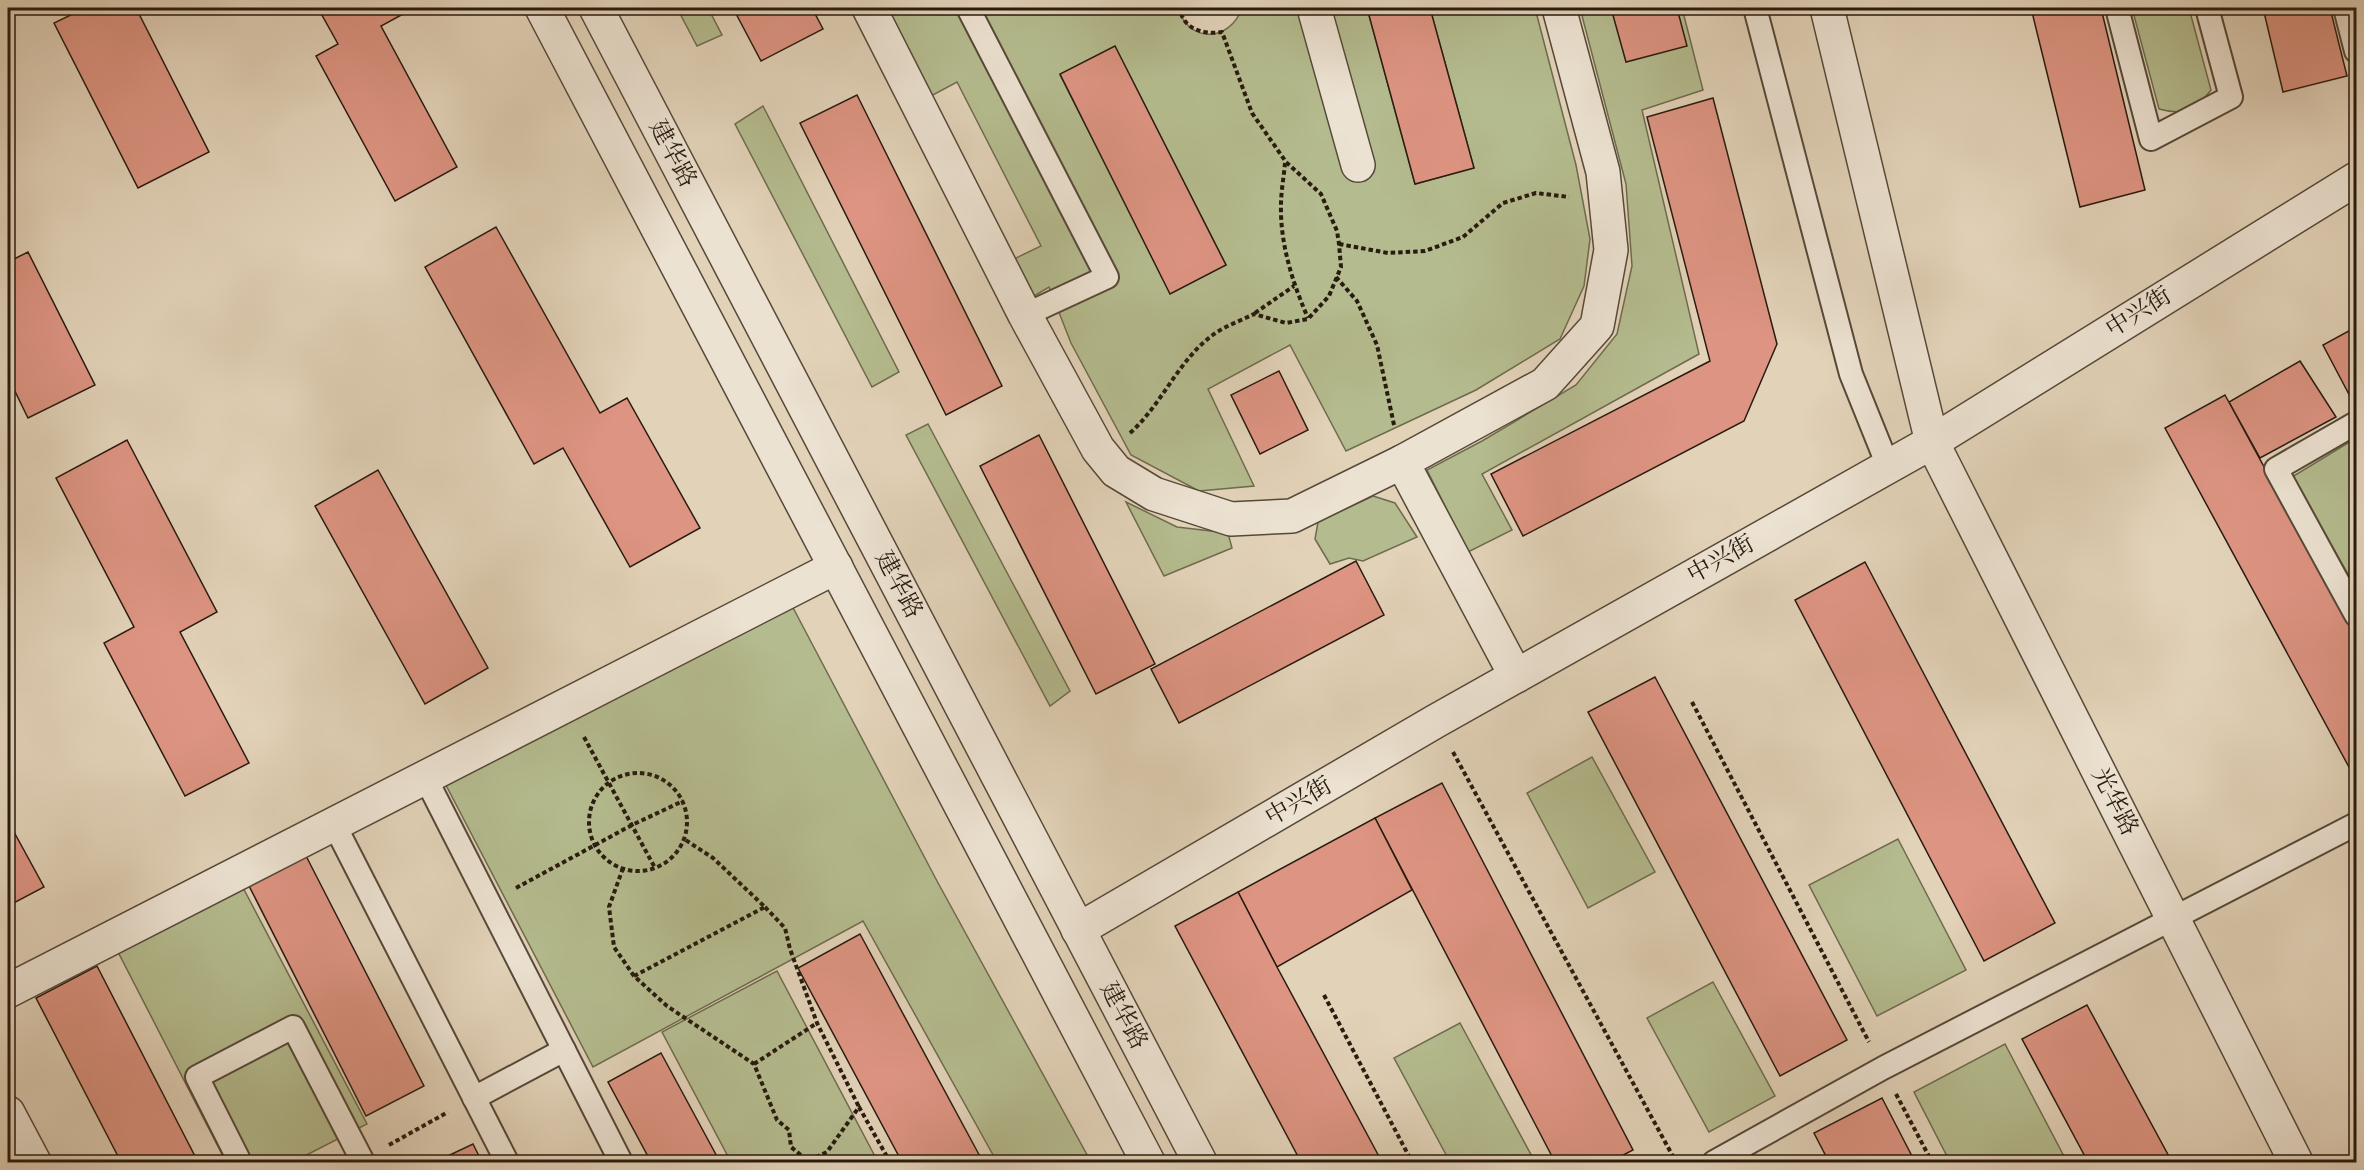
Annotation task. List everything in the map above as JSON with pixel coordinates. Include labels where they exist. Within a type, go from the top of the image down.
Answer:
[{"type":"street","name":"建华路","points":[[543,8],[1148,1162]]},
{"type":"street","name":"建华路","points":[[596,8],[1200,1162]]},
{"type":"street","points":[[869,8],[1025,315],[1098,449],[1116,471],[1154,494],[1230,519],[1292,516],[1402,462],[1545,384],[1597,326],[1611,250],[1603,172],[1559,8]]},
{"type":"street","points":[[1314,8],[1358,165]]},
{"type":"street","name":"光华路","points":[[1827,8],[1932,441],[2296,1162]]},
{"type":"street","name":"中兴街","points":[[1078,930],[1516,676],[1932,441],[2356,179]]},
{"type":"street","points":[[1402,462],[1516,676]]},
{"type":"street","points":[[8,990],[836,567]]},
{"type":"street","points":[[8,1113],[34,1162]]},
{"type":"lane","points":[[968,8],[1107,277],[1025,315]]},
{"type":"lane","points":[[1755,8],[1851,374],[1888,466]]},
{"type":"lane","points":[[2117,8],[2151,138],[2231,97],[2207,8]]},
{"type":"lane","points":[[2345,8],[2356,51]]},
{"type":"lane","points":[[2356,423],[2276,469],[2356,615]]},
{"type":"lane","points":[[425,777],[621,1162]]},
{"type":"lane","points":[[334,824],[507,1162]]},
{"type":"lane","points":[[1714,1162],[1883,1068],[2356,824]]},
{"type":"lane","points":[[240,1162],[196,1077],[293,1028],[363,1161]]},
{"type":"lane","points":[[474,1098],[564,1050]]},
{"type":"path","points":[[1180,8],[1181,15],[1192,29],[1211,34],[1222,32],[1252,113],[1286,162],[1321,194],[1337,231],[1341,267],[1329,296],[1308,319],[1286,323],[1254,314]]},
{"type":"path","points":[[1286,162],[1281,206],[1285,245],[1294,286],[1308,319]]},
{"type":"path","points":[[1339,244],[1389,253],[1425,251],[1462,237],[1503,203],[1536,193],[1606,202]]},
{"type":"path","points":[[1336,277],[1357,301],[1377,345],[1402,462]]},
{"type":"path","points":[[1098,449],[1131,433],[1157,405],[1185,362],[1216,332],[1254,314],[1294,286]]},
{"type":"path","points":[[1692,702],[1932,1162]]},
{"type":"path","points":[[567,705],[655,868]]},
{"type":"path","points":[[1436,722],[1676,1162]]},
{"type":"path","points":[[629,773],[645,773],[661,778],[673,787],[683,801],[687,817],[684,839],[680,848],[669,860],[655,868],[639,871],[623,868],[609,861],[597,849],[591,835],[589,819],[593,803],[609,781],[629,773]]},
{"type":"path","points":[[489,902],[595,844],[683,801]]},
{"type":"path","points":[[684,839],[713,858],[785,928],[790,949],[817,1023],[890,1162]]},
{"type":"path","points":[[623,868],[609,907],[614,947],[634,976],[667,1006],[754,1064],[777,1120],[789,1130],[791,1147],[809,1162],[827,1152],[860,1107]]},
{"type":"path","points":[[634,976],[765,907]]},
{"type":"path","points":[[1324,994],[1412,1162]]},
{"type":"path","points":[[754,1064],[817,1023]]},
{"type":"path","points":[[363,1161],[474,1098]]},
{"type":"green space","points":[[677,8],[708,8],[722,35],[697,46]]},
{"type":"green space","points":[[884,8],[1178,8],[1183,20],[1191,28],[1200,33],[1210,34],[1228,27],[1242,8],[1367,8],[1415,184],[1474,168],[1430,8],[1535,8],[1576,165],[1590,239],[1584,286],[1560,339],[1476,390],[1346,451],[1290,345],[1208,389],[1254,486],[1199,491],[1131,455],[1071,343],[1049,287],[1034,296],[1014,259],[1041,246],[957,82],[931,96]],"holes":[[[1115,46],[1226,265],[1171,293],[1060,75]]]},
{"type":"green space","points":[[1580,8],[1682,8],[1703,90],[1642,110],[1699,354],[1482,474],[1512,530],[1468,552],[1427,470],[1482,441],[1576,385],[1617,334],[1632,266],[1626,184]]},
{"type":"green space","points":[[2132,8],[2189,8],[2211,90],[2195,107],[2176,112],[2159,109]]},
{"type":"green space","points":[[763,106],[899,372],[872,387],[735,124]]},
{"type":"green space","points":[[928,424],[1070,691],[1050,706],[906,435]]},
{"type":"green space","points":[[2356,438],[2356,588],[2292,477]]},
{"type":"green space","points":[[1373,496],[1395,503],[1417,537],[1363,561],[1349,558],[1330,564],[1315,539],[1318,522]]},
{"type":"green space","points":[[1126,502],[1177,527],[1228,533],[1232,548],[1164,576]]},
{"type":"green space","points":[[780,583],[937,881],[1091,1162],[997,1162],[863,921],[593,1067],[436,766]]},
{"type":"green space","points":[[1592,757],[1655,872],[1588,908],[1527,793]]},
{"type":"green space","points":[[1898,839],[1966,970],[1877,1016],[1809,885]]},
{"type":"green space","points":[[240,882],[367,1124],[293,1162],[226,1162],[117,950]]},
{"type":"green space","points":[[777,971],[878,1162],[731,1162],[662,1032]]},
{"type":"green space","points":[[1713,982],[1775,1096],[1709,1132],[1647,1018]]},
{"type":"green space","points":[[1460,1023],[1535,1162],[1450,1162],[1394,1058]]},
{"type":"green space","points":[[2005,1044],[2067,1162],[1950,1162],[1914,1092]]},
{"type":"building","points":[[85,8],[136,8],[209,152],[138,188],[54,23]]},
{"type":"building","points":[[318,8],[401,8],[405,13],[381,26],[457,167],[395,201],[316,56],[338,44]]},
{"type":"building","points":[[733,8],[812,8],[823,29],[761,61]]},
{"type":"building","points":[[1367,8],[1430,8],[1474,168],[1415,184]]},
{"type":"building","points":[[1611,8],[1677,8],[1687,46],[1626,62]]},
{"type":"building","points":[[2031,8],[2101,8],[2145,190],[2080,207]]},
{"type":"building","points":[[2263,8],[2330,8],[2347,76],[2283,92]]},
{"type":"building","points":[[1115,46],[1226,265],[1170,294],[1060,74]]},
{"type":"building","points":[[857,95],[1002,386],[946,415],[800,123]]},
{"type":"building","points":[[1713,98],[1777,344],[1744,421],[1523,536],[1491,474],[1710,361],[1647,117]]},
{"type":"building","points":[[496,227],[600,413],[627,398],[700,528],[630,567],[563,448],[534,464],[425,267]]},
{"type":"building","points":[[28,252],[95,385],[28,418],[8,377],[8,262]]},
{"type":"building","points":[[2356,327],[2356,400],[2353,402],[2323,345]]},
{"type":"building","points":[[2300,361],[2336,417],[2260,458],[2229,402]]},
{"type":"building","points":[[1279,371],[1308,430],[1260,454],[1231,395]]},
{"type":"building","points":[[2225,395],[2356,636],[2356,780],[2165,428]]},
{"type":"building","points":[[1039,435],[1155,664],[1096,694],[980,466]]},
{"type":"building","points":[[127,440],[217,612],[180,632],[249,763],[185,796],[104,643],[134,627],[56,478]]},
{"type":"building","points":[[378,470],[488,668],[425,704],[315,506]]},
{"type":"building","points":[[1356,561],[1384,615],[1179,723],[1151,669]]},
{"type":"building","points":[[1865,562],[2055,923],[1984,961],[1795,600]]},
{"type":"building","points":[[1655,677],[1847,1040],[1780,1076],[1588,712]]},
{"type":"building","points":[[1442,783],[1633,1150],[1610,1162],[1555,1162],[1375,818]]},
{"type":"building","points":[[1375,818],[1412,890],[1277,967],[1238,892]]},
{"type":"building","points":[[8,821],[44,887],[8,906]]},
{"type":"building","points":[[304,852],[424,1086],[366,1116],[247,882]]},
{"type":"building","points":[[1238,892],[1382,1162],[1301,1162],[1175,926]]},
{"type":"building","points":[[860,934],[983,1162],[902,1162],[798,968]]},
{"type":"building","points":[[97,966],[198,1162],[121,1162],[36,998]]},
{"type":"building","points":[[2087,1005],[2172,1162],[2088,1162],[2022,1039]]},
{"type":"building","points":[[661,1053],[720,1162],[651,1162],[608,1082]]},
{"type":"building","points":[[1882,1098],[1915,1162],[1829,1162],[1814,1133]]},
{"type":"building","points":[[473,1144],[482,1162],[435,1162]]}]
